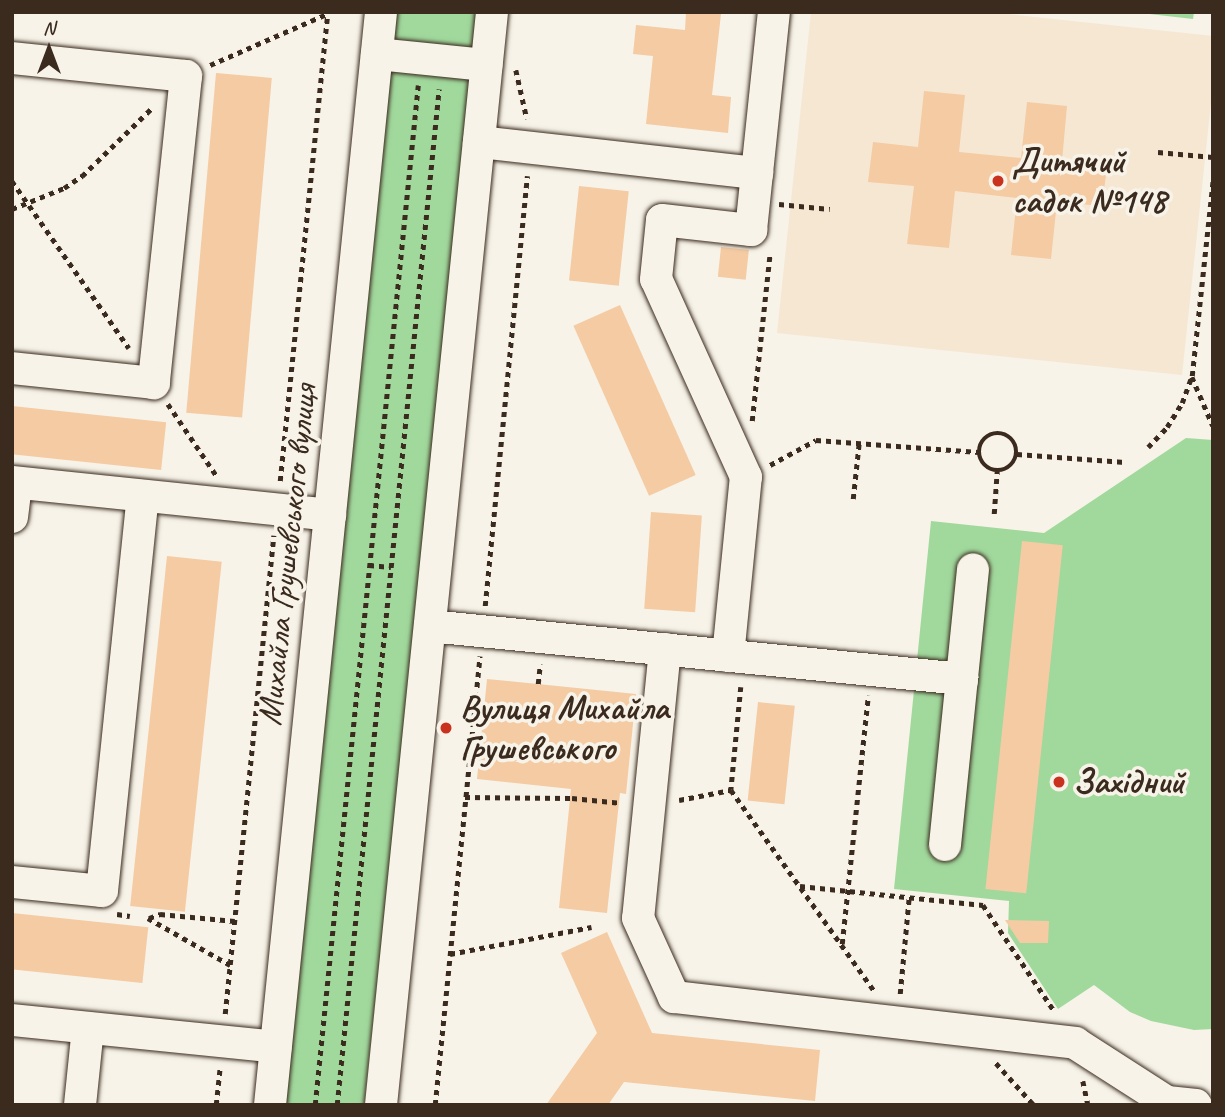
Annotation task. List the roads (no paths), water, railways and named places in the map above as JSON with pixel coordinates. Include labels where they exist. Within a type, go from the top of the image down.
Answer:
[{"type":"street","name":"Михайла Грушевського вулиця","points":[[270,1105],[381,12]]},
{"type":"street","points":[[381,1105],[479,142],[501,65],[492,12]]},
{"type":"street","points":[[728,656],[746,477],[656,279],[662,220],[751,230],[774,12]]},
{"type":"street","points":[[377,54],[501,65]]},
{"type":"street","points":[[12,58],[186,76],[154,383],[12,368]]},
{"type":"street","points":[[479,142],[530,148],[755,187]]},
{"type":"street","points":[[12,517],[14,482],[330,515]]},
{"type":"street","points":[[12,882],[102,891],[143,496]]},
{"type":"street","points":[[945,845],[973,569]]},
{"type":"street","points":[[430,626],[962,679]]},
{"type":"street","points":[[665,649],[638,918],[674,997],[1075,1043],[1167,1102],[1196,1105]]},
{"type":"street","points":[[12,1020],[276,1047]]},
{"type":"street","points":[[80,1105],[88,1028]]},
{"type":"place","name":"Дитячий садок №148","points":[[998,181]]},
{"type":"place","name":"Вулиця Михайла Грушевського","points":[[446,728]]},
{"type":"place","name":"Західний","points":[[1059,782]]}]
